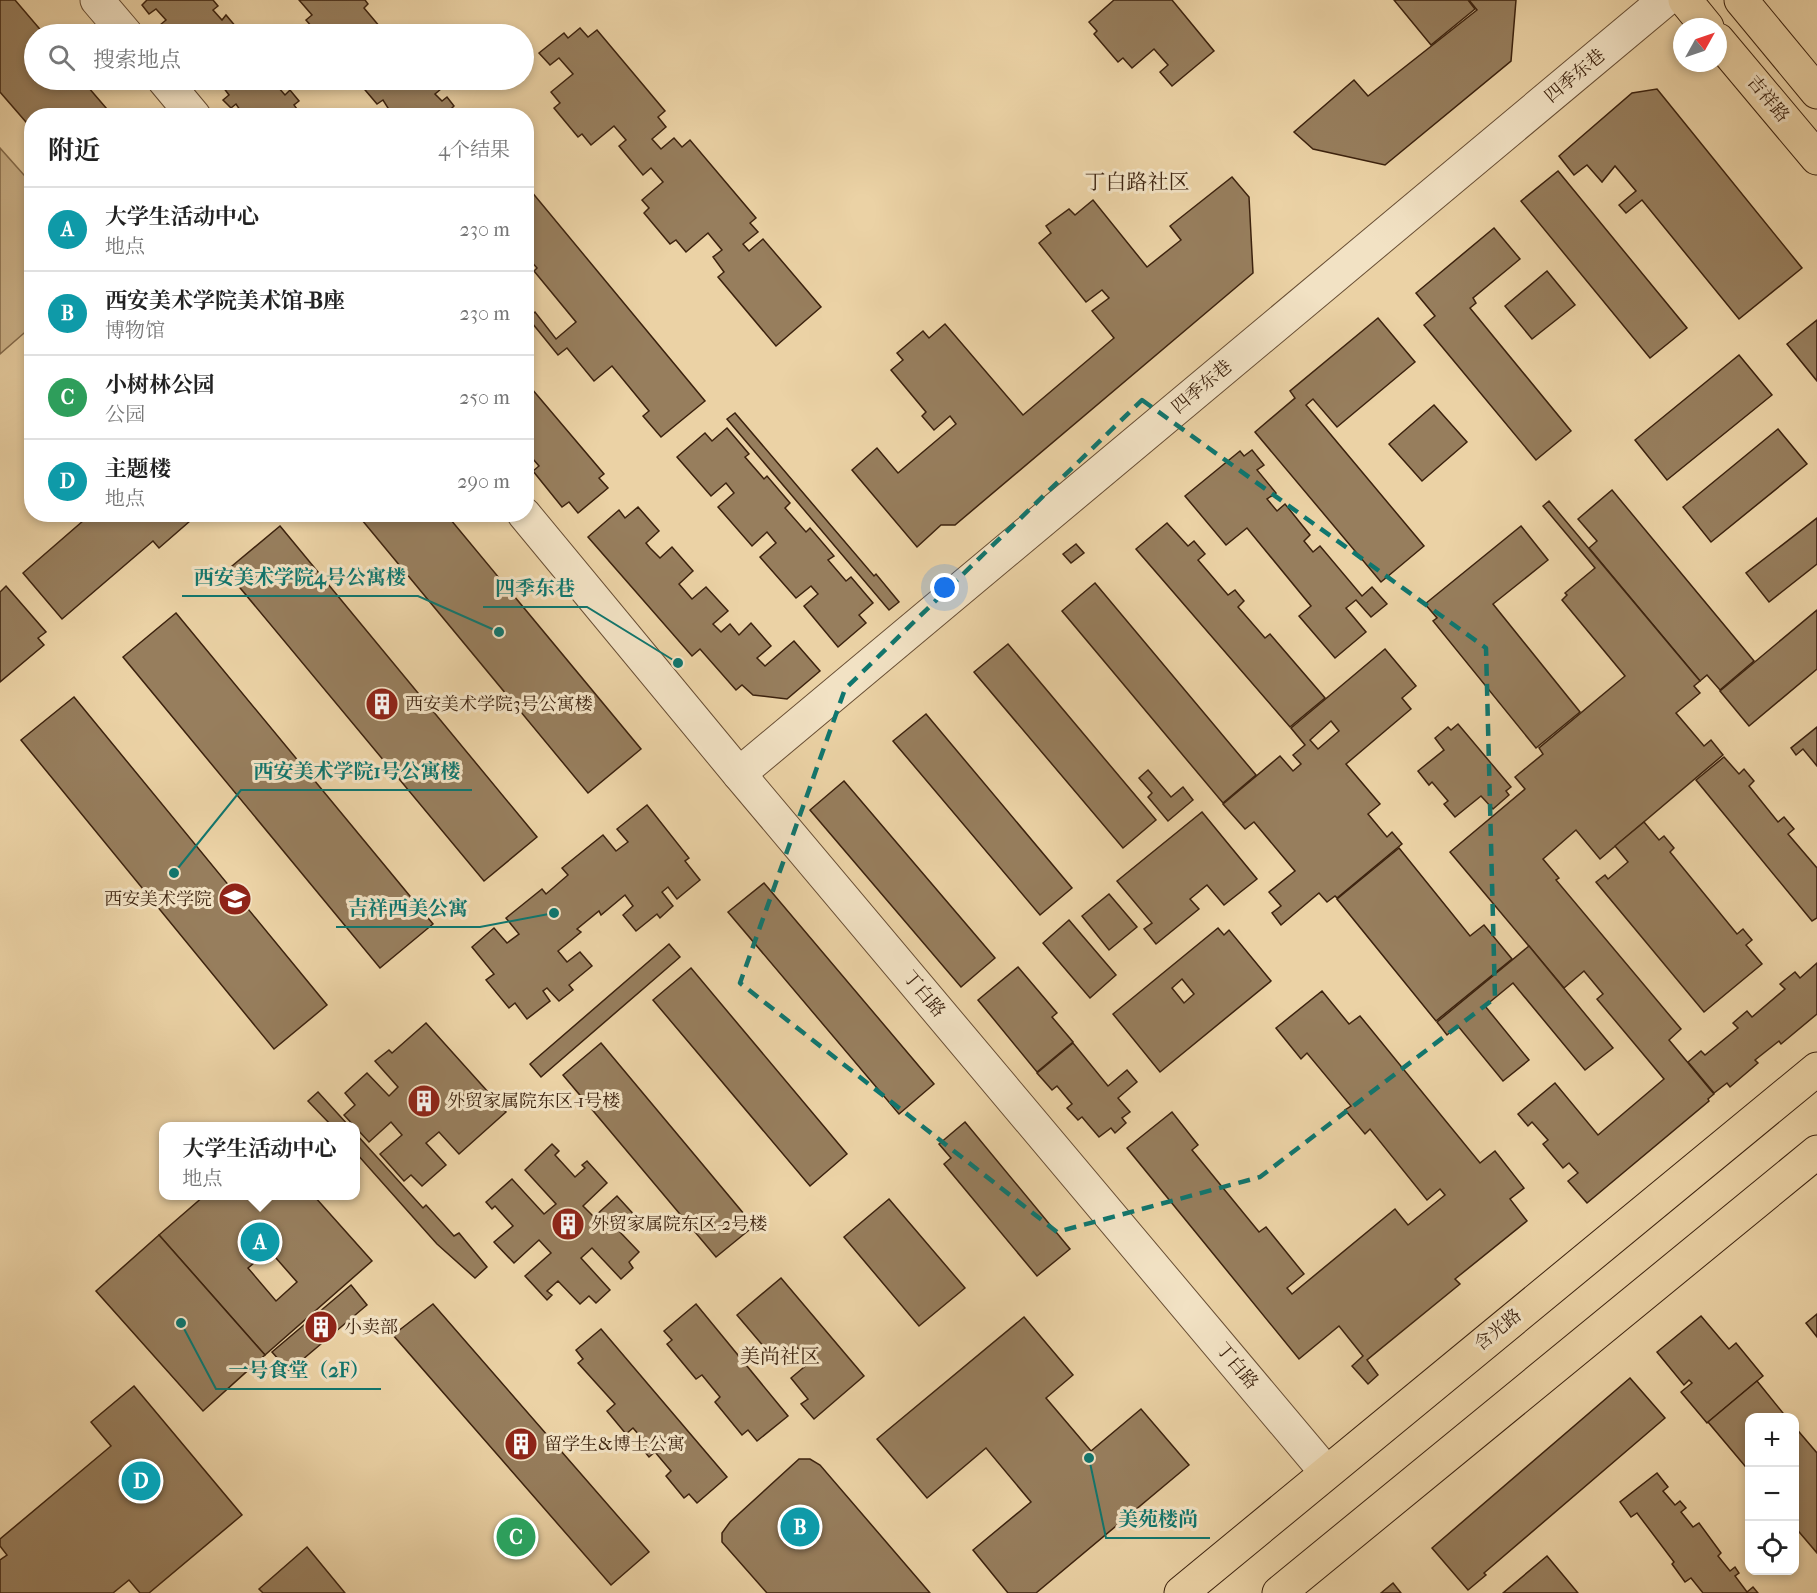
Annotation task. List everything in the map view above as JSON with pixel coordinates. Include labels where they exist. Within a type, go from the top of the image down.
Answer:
[{"type":"main road","points":[[1685,0],[1700,18]]},
{"type":"main road","points":[[1741,0],[1817,92]]},
{"type":"main road","name":"吉祥路","points":[[1727,51],[1817,158]]},
{"type":"main road","name":"含光路","points":[[1181,1593],[1817,1069]]},
{"type":"main road","points":[[1279,1593],[1817,1152]]},
{"type":"street","points":[[97,0],[117,24]]},
{"type":"street","name":"四季东巷","points":[[739,774],[1665,0]]},
{"type":"street","points":[[172,90],[187,108]]},
{"type":"street","name":"丁白路","points":[[531,522],[739,774],[1326,1472]]},
{"type":"highlighted area","points":[[1142,400],[1486,648],[1495,998],[1260,1177],[1057,1232],[740,983],[845,689]]},
{"type":"shaded area","points":[[0,148],[24,175],[24,333],[0,354]]},
{"type":"building","points":[[0,0],[15,0],[35,24],[24,24],[24,90],[91,90],[106,108],[24,108],[24,120],[0,92]]},
{"type":"building","points":[[147,0],[213,0],[218,6],[213,10],[222,20],[226,15],[234,24],[161,24],[166,20],[156,9],[149,14],[142,5]]},
{"type":"building","points":[[299,0],[365,0],[368,4],[364,8],[378,24],[309,24],[306,20],[312,15]]},
{"type":"building","points":[[1114,0],[1172,0],[1214,51],[1172,86],[1160,72],[1168,65],[1154,49],[1132,68],[1123,58],[1118,62],[1094,34],[1097,31],[1089,22]]},
{"type":"building","points":[[1394,0],[1468,0],[1475,9],[1431,45]]},
{"type":"building","points":[[1469,0],[1516,0],[1511,61],[1385,165],[1313,149],[1294,132],[1354,80],[1368,96],[1477,10]]},
{"type":"building","points":[[580,28],[588,37],[597,30],[665,111],[658,117],[666,127],[652,139],[661,149],[674,138],[682,147],[690,140],[756,218],[750,223],[758,232],[743,244],[749,251],[763,239],[821,307],[776,346],[718,277],[724,272],[713,257],[722,250],[708,233],[686,252],[676,240],[670,244],[644,213],[649,208],[642,200],[663,182],[651,168],[643,175],[619,146],[626,140],[614,126],[591,145],[582,134],[578,137],[554,108],[560,103],[551,92],[573,74],[559,58],[550,65],[539,53],[564,33],[568,38]]},
{"type":"building","points":[[1657,89],[1802,268],[1739,319],[1642,200],[1626,213],[1619,205],[1636,191],[1615,166],[1602,182],[1587,165],[1574,175],[1559,156],[1632,93]]},
{"type":"building","points":[[225,90],[281,90],[285,95],[290,90],[299,101],[294,105],[296,108],[239,108],[236,104],[231,108],[223,100],[229,95]]},
{"type":"building","points":[[365,90],[440,90],[435,94],[442,101],[447,97],[454,106],[452,108],[388,108],[383,100],[377,104]]},
{"type":"building","points":[[1558,171],[1687,328],[1650,358],[1521,201]]},
{"type":"building","points":[[1232,177],[1249,197],[1253,273],[955,525],[941,525],[917,547],[852,470],[877,448],[898,473],[956,424],[950,416],[934,430],[922,416],[926,412],[891,370],[903,360],[897,353],[923,331],[929,338],[945,324],[1023,415],[1114,338],[1092,311],[1109,298],[1102,290],[1086,302],[1039,243],[1051,233],[1046,226],[1069,209],[1075,215],[1093,200],[1147,267],[1181,240],[1170,226]]},
{"type":"building","points":[[534,195],[705,401],[661,437],[643,416],[649,411],[612,366],[594,381],[567,348],[558,355],[534,325],[535,312],[556,339],[576,322],[534,271],[537,268],[534,265]]},
{"type":"building","points":[[1494,228],[1520,259],[1473,298],[1476,303],[1470,308],[1571,431],[1536,460],[1424,325],[1435,316],[1416,293]]},
{"type":"building","points":[[1547,271],[1575,305],[1532,339],[1505,306]]},
{"type":"building","points":[[1378,318],[1415,362],[1337,427],[1313,399],[1306,405],[1424,546],[1381,582],[1255,432],[1295,398],[1290,391]]},
{"type":"building","points":[[1817,320],[1817,381],[1787,344]]},
{"type":"building","points":[[1739,355],[1772,395],[1667,480],[1635,440]]},
{"type":"building","points":[[534,391],[604,474],[599,478],[608,488],[578,513],[569,502],[562,507],[534,472],[539,466],[534,460]]},
{"type":"building","points":[[1434,405],[1467,442],[1422,481],[1389,444]]},
{"type":"building","points":[[735,413],[874,576],[876,574],[899,602],[889,610],[727,419]]},
{"type":"building","points":[[727,428],[749,454],[745,457],[764,479],[767,476],[790,503],[785,508],[806,532],[810,528],[834,556],[828,560],[846,581],[851,577],[873,603],[859,615],[866,623],[838,647],[804,606],[818,594],[811,586],[796,598],[760,557],[776,543],[767,532],[752,546],[718,507],[734,493],[726,483],[711,496],[677,457],[705,433],[712,441]]},
{"type":"building","points":[[1778,429],[1807,464],[1711,542],[1683,507]]},
{"type":"building","points":[[1252,450],[1264,465],[1257,470],[1276,493],[1267,499],[1277,511],[1285,504],[1310,535],[1304,541],[1313,552],[1320,546],[1362,596],[1372,587],[1387,604],[1371,617],[1356,600],[1346,608],[1366,632],[1335,658],[1299,616],[1311,606],[1247,528],[1226,545],[1185,496],[1240,451],[1244,456]]},
{"type":"building","points":[[1612,490],[1754,661],[1720,690],[1707,675],[1700,681],[1589,548],[1597,541],[1578,519]]},
{"type":"building","points":[[1549,501],[1700,681],[1694,686],[1700,693],[1676,713],[1704,746],[1711,740],[1723,755],[1600,859],[1576,830],[1543,859],[1559,878],[1556,880],[1681,1029],[1669,1040],[1714,1094],[1708,1099],[1709,1101],[1587,1203],[1568,1181],[1578,1173],[1569,1163],[1563,1168],[1543,1144],[1548,1140],[1532,1122],[1528,1126],[1518,1114],[1555,1083],[1598,1135],[1664,1079],[1597,999],[1603,994],[1584,971],[1564,988],[1450,852],[1525,789],[1515,777],[1543,754],[1539,748],[1625,676],[1562,600],[1567,595],[1565,593],[1595,568],[1543,506]]},
{"type":"building","points":[[638,507],[659,531],[646,543],[650,548],[660,558],[672,547],[693,571],[679,584],[692,599],[706,587],[728,611],[713,624],[721,632],[730,624],[739,635],[751,623],[771,646],[757,658],[765,666],[794,641],[820,671],[787,699],[753,695],[742,685],[736,690],[700,649],[692,656],[588,537],[619,510],[625,518]]},
{"type":"building","points":[[1817,518],[1817,564],[1769,602],[1746,573]]},
{"type":"building","points":[[82,522],[189,522],[159,548],[153,541],[62,619],[23,573]]},
{"type":"building","points":[[364,522],[453,522],[641,749],[588,793]]},
{"type":"building","points":[[1167,523],[1188,546],[1194,541],[1205,554],[1198,560],[1228,595],[1235,590],[1244,601],[1238,607],[1265,638],[1270,634],[1325,698],[1290,727],[1136,549]]},
{"type":"building","name":"西安美术学院3号公寓楼","points":[[280,526],[537,837],[484,881],[226,571]]},
{"type":"building","points":[[1521,526],[1548,560],[1493,604],[1580,712],[1536,748],[1433,621],[1437,618],[1425,604]]},
{"type":"building","points":[[1076,544],[1084,553],[1071,563],[1063,554]]},
{"type":"building","points":[[1095,583],[1256,775],[1223,803],[1062,611]]},
{"type":"building","points":[[6,586],[46,632],[38,638],[44,645],[0,682],[0,592]]},
{"type":"building","points":[[1817,610],[1817,669],[1749,726],[1720,691]]},
{"type":"building","points":[[176,613],[433,924],[380,968],[123,657]]},
{"type":"building","points":[[1008,644],[1156,820],[1123,848],[974,672]]},
{"type":"building","points":[[1385,649],[1416,686],[1402,698],[1411,709],[1346,764],[1380,804],[1368,814],[1387,837],[1392,832],[1402,844],[1337,898],[1335,896],[1327,902],[1319,893],[1281,925],[1272,913],[1281,906],[1269,892],[1295,871],[1254,822],[1245,829],[1223,804],[1280,756],[1293,771],[1301,764],[1293,755],[1305,745],[1291,728]],"holes":[[[1331,721],[1339,731],[1318,749],[1310,740]]]},
{"type":"building","points":[[74,697],[327,1005],[274,1049],[21,740]]},
{"type":"building","points":[[926,714],[1072,888],[1040,915],[893,741]]},
{"type":"building","points":[[1458,724],[1511,787],[1506,791],[1509,795],[1493,809],[1481,796],[1455,817],[1444,804],[1448,801],[1432,782],[1429,785],[1418,771],[1444,750],[1435,738],[1448,727],[1451,730]]},
{"type":"building","points":[[1817,727],[1817,766],[1803,749],[1796,755],[1791,748]]},
{"type":"building","points":[[1724,757],[1739,774],[1744,769],[1754,781],[1749,786],[1778,822],[1784,817],[1794,829],[1788,834],[1817,868],[1817,918],[1812,921],[1696,780]]},
{"type":"building","points":[[1148,770],[1171,797],[1183,787],[1193,800],[1168,821],[1148,797],[1152,793],[1139,778]]},
{"type":"building","points":[[844,781],[995,958],[961,987],[810,810]]},
{"type":"building","points":[[647,805],[689,858],[685,861],[700,880],[677,899],[668,887],[662,892],[673,906],[660,918],[657,914],[636,931],[623,915],[633,906],[625,895],[601,915],[599,911],[577,929],[581,932],[558,951],[567,962],[580,952],[592,966],[569,985],[573,990],[559,1001],[547,988],[543,991],[550,1001],[527,1019],[515,1003],[509,1008],[486,980],[494,974],[472,947],[494,928],[507,943],[519,934],[506,918],[542,889],[546,894],[568,875],[562,868],[603,835],[616,851],[628,842],[617,829]]},
{"type":"building","points":[[1202,812],[1257,879],[1224,905],[1207,885],[1190,899],[1199,909],[1156,944],[1144,929],[1152,923],[1117,881]]},
{"type":"building","points":[[1644,822],[1659,840],[1664,836],[1674,848],[1670,852],[1737,934],[1743,929],[1752,940],[1746,945],[1762,964],[1704,1012],[1596,882],[1605,875],[1608,879],[1628,862],[1615,846]]},
{"type":"building","points":[[1399,848],[1470,936],[1484,925],[1512,959],[1436,1021],[1337,899]]},
{"type":"building","points":[[764,883],[934,1084],[899,1114],[728,912]]},
{"type":"building","points":[[1109,894],[1137,927],[1109,950],[1082,916]]},
{"type":"building","points":[[1069,920],[1116,975],[1090,998],[1043,943]]},
{"type":"building","points":[[1218,928],[1224,935],[1229,930],[1271,981],[1160,1072],[1113,1014]],"holes":[[[1182,979],[1194,994],[1184,1003],[1172,988]]]},
{"type":"building","points":[[669,944],[680,957],[541,1077],[530,1064]]},
{"type":"building","points":[[1529,946],[1613,1048],[1585,1070],[1513,983],[1485,1006],[1529,1060],[1503,1081],[1458,1026],[1447,1035],[1437,1022]]},
{"type":"building","points":[[1817,963],[1817,1014],[1781,1044],[1779,1041],[1755,1060],[1758,1063],[1730,1087],[1727,1083],[1714,1093],[1688,1062],[1701,1051],[1705,1055],[1738,1028],[1733,1023],[1747,1011],[1752,1017],[1785,989],[1780,984],[1795,972],[1800,978]]},
{"type":"building","points":[[1018,967],[1057,1013],[1052,1017],[1073,1042],[1037,1072],[978,1000]]},
{"type":"building","points":[[691,968],[847,1154],[810,1186],[653,1000]]},
{"type":"building","points":[[1322,991],[1349,1024],[1360,1016],[1480,1163],[1495,1151],[1524,1188],[1510,1199],[1527,1221],[1455,1279],[1460,1284],[1367,1360],[1378,1375],[1368,1384],[1352,1366],[1363,1356],[1339,1326],[1299,1359],[1127,1148],[1172,1112],[1198,1145],[1192,1150],[1259,1232],[1266,1227],[1304,1274],[1287,1288],[1292,1294],[1395,1209],[1408,1225],[1445,1195],[1440,1189],[1427,1200],[1370,1129],[1365,1134],[1345,1110],[1351,1106],[1307,1053],[1301,1059],[1276,1028]]},
{"type":"building","name":"外贸家属院东区-1号楼","points":[[426,1023],[506,1112],[459,1154],[439,1132],[426,1143],[446,1165],[422,1186],[411,1175],[404,1181],[380,1154],[402,1135],[391,1122],[369,1142],[360,1132],[360,1122],[350,1122],[344,1115],[355,1105],[345,1093],[367,1073],[389,1096],[398,1087],[375,1061],[389,1050],[392,1053]]},
{"type":"building","points":[[601,1043],[754,1226],[716,1257],[563,1075]]},
{"type":"building","points":[[1073,1043],[1108,1086],[1127,1070],[1137,1082],[1118,1098],[1130,1112],[1122,1118],[1126,1123],[1115,1133],[1111,1128],[1099,1137],[1082,1117],[1078,1120],[1067,1108],[1072,1104],[1057,1086],[1052,1090],[1037,1073]]},
{"type":"building","points":[[318,1092],[345,1122],[328,1122],[308,1101]]},
{"type":"building","points":[[965,1122],[1070,1249],[1037,1276],[944,1164],[951,1158],[939,1144]]},
{"type":"building","points":[[360,1138],[423,1208],[426,1205],[454,1236],[459,1233],[487,1267],[475,1278],[437,1244],[360,1157]]},
{"type":"building","name":"外贸家属院东区-2号楼","points":[[552,1144],[559,1151],[555,1155],[575,1177],[585,1168],[582,1165],[587,1161],[607,1183],[583,1206],[594,1217],[617,1196],[637,1218],[632,1222],[629,1219],[618,1230],[639,1252],[629,1262],[633,1268],[621,1279],[592,1248],[581,1258],[610,1290],[596,1303],[589,1296],[580,1304],[558,1281],[547,1291],[552,1295],[547,1300],[525,1276],[551,1253],[539,1240],[514,1263],[494,1242],[513,1226],[495,1206],[492,1209],[486,1202],[512,1179],[544,1214],[556,1204],[525,1170]]},
{"type":"building","points":[[889,1199],[965,1288],[919,1326],[844,1237]]},
{"type":"building","points":[[199,1200],[318,1200],[372,1261],[265,1355],[159,1235]],"holes":[[[269,1250],[297,1282],[276,1301],[248,1268]]]},
{"type":"building","points":[[159,1235],[265,1355],[203,1411],[96,1291]]},
{"type":"building","points":[[781,1278],[864,1376],[814,1419],[801,1404],[808,1399],[791,1378],[809,1363],[795,1345],[776,1361],[737,1315]]},
{"type":"building","name":"小卖部","points":[[351,1285],[367,1305],[289,1371],[272,1352]]},
{"type":"building","name":"留学生&博士公寓","points":[[433,1304],[649,1552],[611,1585],[393,1335]]},
{"type":"building","points":[[696,1304],[788,1416],[757,1441],[748,1430],[742,1435],[715,1402],[720,1397],[702,1375],[696,1379],[667,1344],[672,1340],[664,1331]]},
{"type":"building","points":[[1817,1314],[1817,1337],[1806,1323]]},
{"type":"building","points":[[1701,1316],[1729,1349],[1736,1343],[1763,1376],[1707,1423],[1681,1392],[1692,1383],[1689,1380],[1684,1385],[1657,1352]]},
{"type":"building","points":[[1024,1317],[1073,1375],[1046,1398],[1091,1451],[1141,1409],[1189,1465],[1036,1593],[1008,1593],[973,1550],[1031,1502],[986,1448],[927,1498],[877,1439]]},
{"type":"building","points":[[601,1329],[727,1477],[697,1503],[689,1494],[684,1498],[666,1476],[671,1471],[655,1452],[649,1457],[635,1440],[640,1436],[633,1428],[626,1434],[607,1411],[615,1404],[578,1363],[583,1359],[576,1350]]},
{"type":"building","points":[[1630,1378],[1665,1418],[1484,1573],[1486,1575],[1468,1590],[1432,1548]]},
{"type":"building","points":[[1757,1381],[1783,1413],[1745,1413],[1745,1466],[1708,1422]]},
{"type":"building","points":[[134,1386],[242,1515],[149,1593],[140,1593],[129,1580],[113,1593],[0,1593],[0,1560],[7,1555],[0,1546],[0,1539],[111,1446],[91,1422]]},
{"type":"building","points":[[1799,1432],[1817,1453],[1817,1553],[1799,1532]]},
{"type":"building","points":[[799,1459],[810,1459],[820,1465],[930,1593],[767,1593],[722,1542],[722,1533],[730,1522]]},
{"type":"building","points":[[1657,1473],[1668,1487],[1663,1491],[1675,1505],[1680,1501],[1686,1508],[1681,1512],[1693,1527],[1699,1523],[1721,1553],[1718,1556],[1730,1571],[1735,1567],[1739,1573],[1735,1576],[1747,1592],[1753,1587],[1758,1593],[1703,1593],[1691,1578],[1685,1582],[1672,1564],[1674,1562],[1637,1513],[1631,1517],[1620,1502]]},
{"type":"building","points":[[307,1547],[345,1593],[263,1593],[259,1589]]},
{"type":"building","points":[[1547,1556],[1578,1593],[1503,1593]]},
{"type":"building","points":[[1393,1583],[1401,1593],[1381,1593]]},
{"type":"place","name":"西安美术学院4号公寓楼","points":[[499,632]]},
{"type":"place","name":"四季东巷","points":[[678,663]]},
{"type":"place","name":"西安美术学院3号公寓楼","points":[[382,704]]},
{"type":"place","name":"西安美术学院1号公寓楼","points":[[174,873]]},
{"type":"place","name":"西安美术学院","points":[[235,899]]},
{"type":"place","name":"吉祥西美公寓","points":[[554,913]]},
{"type":"place","name":"外贸家属院东区-1号楼","points":[[424,1101]]},
{"type":"place","name":"外贸家属院东区-2号楼","points":[[568,1224]]},
{"type":"place","name":"大学生活动中心","points":[[260,1242]]},
{"type":"place","name":"一号食堂（2F）","points":[[181,1323]]},
{"type":"place","name":"小卖部","points":[[321,1327]]},
{"type":"place","name":"留学生&博士公寓","points":[[521,1444]]},
{"type":"place","name":"美苑楼尚","points":[[1089,1458]]},
{"type":"place","name":"主题楼","points":[[141,1481]]},
{"type":"place","name":"西安美术学院美术馆-B座","points":[[800,1527]]},
{"type":"place","name":"小树林公园","points":[[516,1537]]},
{"type":"district","name":"丁白路社区","points":[[1137,182]]},
{"type":"district","name":"美尚社区","points":[[780,1356]]}]
